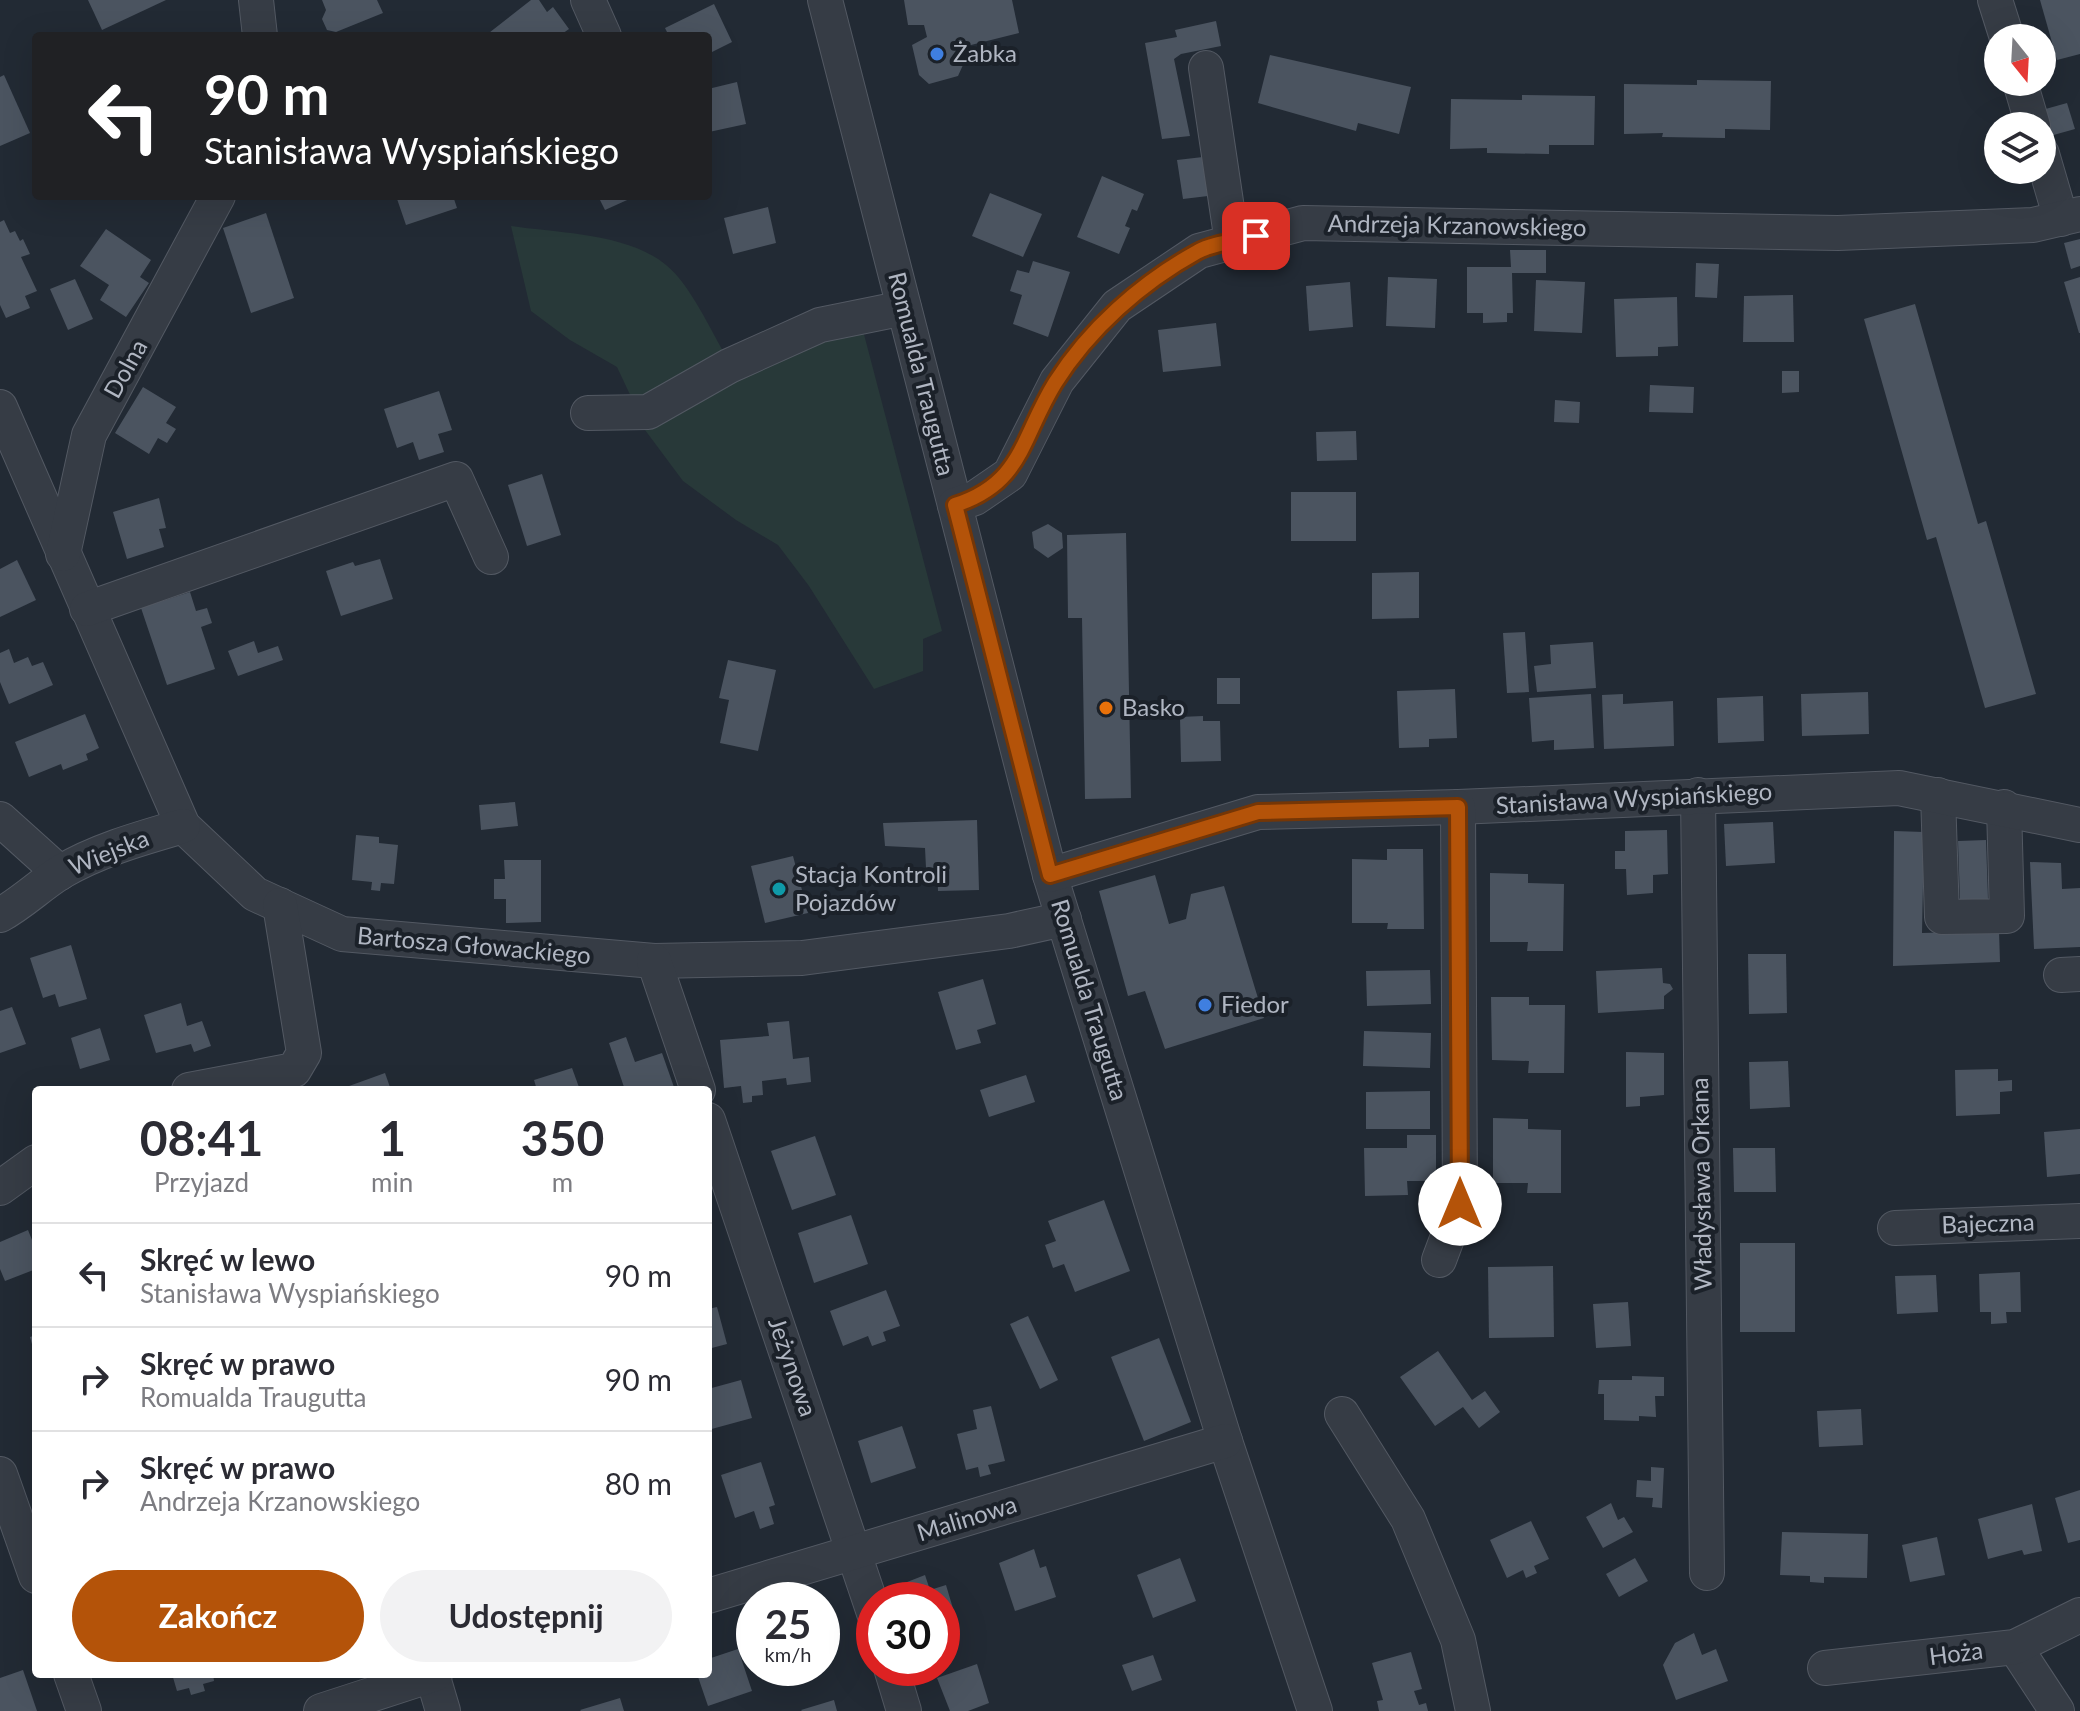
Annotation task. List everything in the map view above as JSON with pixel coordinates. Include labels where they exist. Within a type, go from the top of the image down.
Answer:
[{"type":"street","points":[[256,0],[260,32]]},
{"type":"street","points":[[588,0],[602,32]]},
{"type":"street","name":"Romualda Traugutta","points":[[825,0],[1050,875],[1225,1441],[1315,1711]]},
{"type":"street","points":[[1995,0],[2003,24]]},
{"type":"street","points":[[1206,68],[1232,242]]},
{"type":"street","points":[[2056,184],[2071,216]]},
{"type":"street","name":"Dolna","points":[[63,554],[89,435],[216,200]]},
{"type":"street","name":"Andrzeja Krzanowskiego","points":[[955,505],[975,498],[1010,474],[1057,381],[1117,306],[1199,251],[1303,223],[1838,233],[2033,225],[2071,216]]},
{"type":"street","points":[[588,413],[648,412],[729,366],[820,325],[904,308]]},
{"type":"street","name":"Bartosza Głowackiego","points":[[0,407],[183,826],[255,894],[342,934],[654,961],[802,958],[1009,931],[1064,919]]},
{"type":"street","points":[[87,609],[456,479],[491,557]]},
{"type":"street","name":"Stanisława Wyspiańskiego","points":[[1050,875],[1258,812],[1458,807],[1899,788],[2004,807],[2080,825]]},
{"type":"street","name":"Władysława Orkana","points":[[1698,795],[1707,1573]]},
{"type":"street","points":[[1938,795],[1942,917],[2007,916],[2004,807]]},
{"type":"street","points":[[1439,1260],[1460,1204],[1458,807]]},
{"type":"street","points":[[0,819],[60,873]]},
{"type":"street","name":"Wiejska","points":[[0,915],[27,901],[60,873],[116,846],[183,826]]},
{"type":"street","points":[[238,1086],[262,1084],[294,1070],[304,1053],[280,905]]},
{"type":"street","points":[[654,961],[697,1086]]},
{"type":"street","name":"Jeżynowa","points":[[712,1132],[864,1582]]},
{"type":"street","points":[[0,1188],[32,1165]]},
{"type":"street","name":"Bajeczna","points":[[1895,1228],[2080,1221]]},
{"type":"street","points":[[1342,1414],[1408,1519],[1458,1640],[1473,1711]]},
{"type":"street","name":"Malinowa","points":[[712,1595],[1225,1441]]},
{"type":"street","points":[[0,1474],[32,1565]]},
{"type":"street","name":"Hoża","points":[[1825,1668],[2015,1647],[2080,1615]]},
{"type":"street","points":[[2015,1647],[2057,1711]]},
{"type":"street","points":[[72,1678],[84,1711]]},
{"type":"street","points":[[321,1711],[421,1678]]},
{"type":"street","points":[[434,1678],[443,1711]]},
{"type":"street","points":[[896,1686],[904,1711]]},
{"type":"shaded area","points":[[511,226],[612,240],[650,254],[675,273],[700,308],[727,358],[633,401],[617,367],[570,340],[531,311]]},
{"type":"shaded area","points":[[861,323],[942,631],[923,639],[923,671],[874,689],[809,586],[778,545],[736,520],[683,481],[645,430],[694,396]]},
{"type":"building","points":[[88,0],[166,0],[102,30]]},
{"type":"building","points":[[322,0],[377,0],[383,13],[336,32],[327,30],[322,19],[326,10]]},
{"type":"building","points":[[531,0],[539,0],[547,12],[553,7],[569,29],[565,32],[490,32]]},
{"type":"building","points":[[904,0],[1012,0],[1019,33],[959,48],[963,65],[958,76],[929,84],[919,75],[912,45],[927,37],[924,25],[908,25]]},
{"type":"building","points":[[2040,0],[2080,0],[2080,54],[2057,60],[2056,24],[2047,24]]},
{"type":"building","points":[[714,4],[732,42],[712,52],[712,32],[667,32],[665,28]]},
{"type":"building","points":[[1216,21],[1221,46],[1181,54],[1174,59],[1190,136],[1162,139],[1145,43],[1177,37],[1175,30]]},
{"type":"building","points":[[1270,55],[1411,87],[1399,134],[1358,123],[1356,131],[1258,103]]},
{"type":"building","points":[[4,75],[30,133],[0,146],[0,77]]},
{"type":"building","points":[[1697,80],[1771,81],[1770,130],[1725,129],[1725,138],[1662,137],[1663,133],[1624,134],[1624,84],[1697,85]]},
{"type":"building","points":[[737,82],[746,124],[712,131],[712,88]]},
{"type":"building","points":[[1522,95],[1595,96],[1594,145],[1549,145],[1549,154],[1487,153],[1487,148],[1450,149],[1451,99],[1522,100]]},
{"type":"building","points":[[2067,103],[2075,129],[2056,134],[2056,112],[2042,110]]},
{"type":"building","points":[[1203,157],[1208,196],[1183,199],[1177,160]]},
{"type":"building","points":[[1102,176],[1144,194],[1137,211],[1132,209],[1125,226],[1130,228],[1119,254],[1077,237]]},
{"type":"building","points":[[990,193],[1042,214],[1023,257],[972,236]]},
{"type":"building","points":[[397,200],[454,200],[457,208],[406,225]]},
{"type":"building","points":[[600,200],[627,200],[605,210]]},
{"type":"building","points":[[768,207],[776,243],[733,254],[724,218]]},
{"type":"building","points":[[266,213],[294,298],[251,313],[223,228]]},
{"type":"building","points":[[4,220],[10,233],[15,231],[20,241],[23,239],[30,254],[21,257],[37,291],[25,296],[30,308],[6,318],[0,305],[0,222]]},
{"type":"building","points":[[106,229],[151,260],[140,277],[149,283],[126,317],[100,300],[109,285],[80,266]]},
{"type":"building","points":[[2080,239],[2080,266],[2071,269],[2064,243]]},
{"type":"building","points":[[1510,250],[1546,250],[1546,273],[1512,273],[1513,313],[1507,313],[1507,322],[1483,323],[1483,313],[1467,313],[1467,267],[1511,267]]},
{"type":"building","points":[[1033,261],[1070,272],[1048,337],[1013,324],[1022,295],[1010,291],[1017,270],[1029,273]]},
{"type":"building","points":[[1696,263],[1719,264],[1717,298],[1695,297]]},
{"type":"building","points":[[1388,277],[1437,279],[1435,328],[1386,326]]},
{"type":"building","points":[[2080,277],[2080,333],[2079,333],[2064,282]]},
{"type":"building","points":[[75,279],[93,319],[68,330],[50,289]]},
{"type":"building","points":[[1536,280],[1585,282],[1582,333],[1534,331]]},
{"type":"building","points":[[1350,282],[1353,327],[1309,331],[1306,286]]},
{"type":"building","points":[[1793,295],[1794,342],[1743,342],[1744,296]]},
{"type":"building","points":[[1677,297],[1678,346],[1658,347],[1658,356],[1616,357],[1614,299]]},
{"type":"building","points":[[1915,304],[1978,524],[1986,521],[2036,694],[1985,708],[1936,537],[1927,540],[1864,319]]},
{"type":"building","points":[[1216,323],[1221,366],[1163,372],[1158,330]]},
{"type":"building","points":[[1782,371],[1799,371],[1799,392],[1782,393]]},
{"type":"building","points":[[1650,385],[1694,387],[1693,413],[1649,412]]},
{"type":"building","points":[[143,387],[176,407],[166,423],[176,429],[167,443],[158,438],[149,454],[115,433]]},
{"type":"building","points":[[439,391],[452,430],[438,434],[444,452],[419,460],[413,442],[397,448],[384,409]]},
{"type":"building","points":[[1555,400],[1580,402],[1579,423],[1554,422]]},
{"type":"building","points":[[1356,431],[1357,460],[1317,461],[1316,432]]},
{"type":"building","points":[[542,474],[561,535],[527,546],[508,485]]},
{"type":"building","points":[[1291,492],[1356,492],[1356,541],[1291,541]]},
{"type":"building","points":[[159,498],[166,528],[159,529],[164,547],[127,559],[113,512]]},
{"type":"building","points":[[1048,524],[1062,533],[1063,548],[1048,558],[1034,548],[1032,532]]},
{"type":"building","name":"Basko","points":[[1126,533],[1131,798],[1085,799],[1082,618],[1068,618],[1067,535]]},
{"type":"building","points":[[380,559],[393,599],[341,616],[326,571],[353,562],[355,566]]},
{"type":"building","points":[[17,560],[36,600],[0,617],[0,569]]},
{"type":"building","points":[[1419,572],[1419,618],[1372,619],[1372,573]]},
{"type":"building","points":[[190,592],[196,611],[207,608],[212,623],[201,627],[215,669],[167,685],[141,608]]},
{"type":"building","points":[[1525,632],[1529,692],[1507,693],[1503,633]]},
{"type":"building","points":[[254,641],[258,653],[278,646],[283,660],[238,676],[228,651]]},
{"type":"building","points":[[1593,642],[1596,688],[1537,692],[1534,666],[1551,664],[1550,645]]},
{"type":"building","points":[[9,649],[14,663],[28,657],[32,666],[43,662],[53,685],[9,704],[0,682],[0,653]]},
{"type":"building","points":[[728,660],[776,670],[758,751],[720,743],[729,700],[719,698]]},
{"type":"building","points":[[1217,678],[1240,678],[1240,704],[1217,704]]},
{"type":"building","points":[[1455,689],[1457,738],[1429,739],[1429,747],[1399,748],[1397,691]]},
{"type":"building","points":[[1868,692],[1869,734],[1802,736],[1801,694]]},
{"type":"building","points":[[1591,694],[1594,748],[1554,750],[1554,740],[1532,742],[1529,698]]},
{"type":"building","points":[[1623,694],[1623,704],[1673,701],[1674,746],[1604,749],[1602,695]]},
{"type":"building","points":[[1763,696],[1764,741],[1718,743],[1717,698]]},
{"type":"building","points":[[85,714],[99,748],[86,754],[88,760],[63,770],[61,764],[29,777],[15,742]]},
{"type":"building","points":[[1203,716],[1203,721],[1220,721],[1221,761],[1181,762],[1180,717]]},
{"type":"building","points":[[515,802],[518,826],[481,830],[479,805]]},
{"type":"building","points":[[977,820],[979,890],[938,891],[937,868],[926,868],[925,848],[885,846],[883,823]]},
{"type":"building","points":[[1773,822],[1775,863],[1726,866],[1724,824]]},
{"type":"building","points":[[1667,830],[1668,874],[1653,875],[1653,893],[1627,895],[1626,869],[1615,869],[1615,851],[1625,851],[1625,831]]},
{"type":"building","points":[[1894,831],[1924,832],[1922,933],[1999,931],[2000,962],[1893,966]]},
{"type":"building","points":[[356,835],[379,837],[379,843],[398,845],[394,884],[381,883],[380,891],[371,890],[372,882],[352,880]]},
{"type":"building","points":[[1986,840],[1988,899],[1960,900],[1958,841]]},
{"type":"building","points":[[1387,849],[1423,849],[1424,929],[1387,929],[1388,923],[1352,923],[1352,859],[1387,860]]},
{"type":"building","name":"Stacja Kontroli Pojazdów","points":[[793,856],[808,913],[765,923],[751,866]]},
{"type":"building","points":[[504,860],[541,860],[541,922],[506,923],[506,899],[494,899],[494,879],[505,879]]},
{"type":"building","points":[[2030,862],[2061,863],[2062,889],[2080,888],[2080,947],[2034,949]]},
{"type":"building","points":[[1490,873],[1528,874],[1528,883],[1564,884],[1563,951],[1527,951],[1528,942],[1490,942]]},
{"type":"building","points":[[1155,875],[1169,924],[1186,919],[1191,894],[1224,886],[1264,1018],[1165,1049],[1145,991],[1128,996],[1099,891]]},
{"type":"building","points":[[71,945],[87,999],[59,1007],[55,994],[43,998],[30,958]]},
{"type":"building","points":[[1748,954],[1786,954],[1787,1013],[1749,1014]]},
{"type":"building","points":[[1662,968],[1663,983],[1670,984],[1673,989],[1664,996],[1664,1009],[1598,1013],[1596,971]]},
{"type":"building","points":[[1430,970],[1431,1004],[1367,1006],[1366,971]]},
{"type":"building","points":[[983,979],[996,1024],[977,1030],[981,1043],[956,1050],[938,992]]},
{"type":"building","points":[[1491,997],[1529,997],[1529,1005],[1565,1005],[1564,1073],[1528,1073],[1529,1061],[1492,1060]]},
{"type":"building","points":[[181,1003],[187,1026],[202,1021],[211,1046],[194,1052],[191,1044],[156,1053],[144,1015]]},
{"type":"building","points":[[12,1007],[26,1044],[0,1053],[0,1011]]},
{"type":"building","points":[[789,1021],[793,1059],[809,1057],[811,1082],[787,1085],[786,1078],[762,1081],[763,1095],[752,1096],[752,1102],[743,1103],[741,1086],[724,1088],[720,1040],[769,1036],[767,1023]]},
{"type":"building","points":[[100,1028],[110,1060],[80,1069],[71,1038]]},
{"type":"building","points":[[1364,1031],[1431,1033],[1430,1068],[1363,1066]]},
{"type":"building","points":[[626,1037],[635,1062],[662,1053],[674,1086],[624,1086],[609,1043]]},
{"type":"building","points":[[1626,1052],[1664,1053],[1664,1095],[1640,1097],[1640,1106],[1626,1107]]},
{"type":"building","points":[[1788,1061],[1790,1107],[1750,1109],[1749,1062]]},
{"type":"building","points":[[572,1068],[579,1086],[536,1086],[534,1080]]},
{"type":"building","points":[[1998,1069],[1998,1081],[2012,1080],[2012,1091],[2000,1092],[2000,1114],[1956,1116],[1955,1070]]},
{"type":"building","points":[[385,1073],[390,1086],[349,1086]]},
{"type":"building","points":[[1026,1075],[1035,1102],[989,1117],[980,1090]]},
{"type":"building","points":[[1430,1091],[1430,1129],[1366,1129],[1366,1092]]},
{"type":"building","points":[[1493,1118],[1528,1119],[1528,1129],[1561,1130],[1561,1193],[1527,1193],[1528,1183],[1493,1183]]},
{"type":"building","points":[[2080,1129],[2080,1174],[2047,1177],[2044,1132]]},
{"type":"building","points":[[1407,1135],[1436,1135],[1436,1181],[1407,1181],[1408,1195],[1365,1196],[1364,1148],[1407,1148]]},
{"type":"building","points":[[815,1136],[836,1195],[792,1210],[771,1151]]},
{"type":"building","points":[[1733,1148],[1775,1148],[1776,1192],[1734,1192]]},
{"type":"building","points":[[1104,1200],[1130,1271],[1075,1292],[1064,1264],[1053,1268],[1045,1245],[1056,1241],[1048,1221]]},
{"type":"building","points":[[851,1215],[868,1264],[814,1283],[798,1233]]},
{"type":"building","points":[[28,1230],[32,1240],[32,1271],[5,1281],[0,1269],[0,1242]]},
{"type":"building","points":[[1740,1243],[1795,1243],[1795,1332],[1740,1332]]},
{"type":"building","points":[[1553,1266],[1554,1337],[1489,1338],[1488,1267]]},
{"type":"building","points":[[2020,1272],[2021,1312],[2006,1312],[2007,1323],[1991,1324],[1991,1312],[1980,1312],[1979,1274]]},
{"type":"building","points":[[1936,1275],[1938,1312],[1897,1314],[1895,1276]]},
{"type":"building","points":[[886,1290],[900,1326],[883,1332],[886,1341],[872,1346],[868,1336],[843,1346],[830,1311]]},
{"type":"building","points":[[1628,1302],[1631,1346],[1596,1348],[1593,1304]]},
{"type":"building","points":[[717,1307],[727,1344],[712,1348],[712,1308]]},
{"type":"building","points":[[1028,1316],[1058,1380],[1040,1389],[1010,1324]]},
{"type":"building","points":[[1159,1338],[1191,1422],[1144,1441],[1111,1357]]},
{"type":"building","points":[[1438,1351],[1472,1400],[1485,1391],[1500,1412],[1479,1428],[1463,1407],[1435,1426],[1400,1377]]},
{"type":"building","points":[[1632,1376],[1664,1377],[1664,1396],[1655,1396],[1656,1417],[1639,1416],[1639,1421],[1604,1420],[1604,1394],[1598,1394],[1599,1380],[1632,1380]]},
{"type":"building","points":[[741,1380],[752,1418],[712,1429],[712,1388]]},
{"type":"building","points":[[991,1406],[1005,1461],[988,1465],[991,1474],[980,1477],[978,1467],[966,1470],[957,1434],[977,1429],[973,1410]]},
{"type":"building","points":[[1861,1409],[1863,1445],[1819,1447],[1817,1411]]},
{"type":"building","points":[[902,1426],[916,1468],[871,1483],[858,1441]]},
{"type":"building","points":[[761,1462],[775,1505],[769,1507],[774,1524],[760,1529],[754,1511],[735,1518],[721,1475]]},
{"type":"building","points":[[1651,1467],[1664,1468],[1662,1508],[1652,1507],[1653,1498],[1636,1497],[1637,1480],[1651,1481]]},
{"type":"building","points":[[2080,1490],[2080,1540],[2068,1543],[2055,1498]]},
{"type":"building","points":[[1611,1503],[1618,1520],[1624,1517],[1633,1532],[1603,1548],[1586,1517]]},
{"type":"building","points":[[2032,1504],[2042,1551],[2024,1555],[2022,1550],[1988,1559],[1978,1519]]},
{"type":"building","points":[[1531,1521],[1549,1559],[1534,1566],[1537,1573],[1526,1578],[1523,1570],[1507,1578],[1490,1540]]},
{"type":"building","points":[[1782,1532],[1868,1534],[1867,1578],[1824,1577],[1824,1583],[1810,1582],[1810,1576],[1780,1575]]},
{"type":"building","points":[[1937,1537],[1945,1575],[1910,1582],[1902,1545]]},
{"type":"building","points":[[1034,1549],[1040,1568],[1046,1566],[1056,1597],[1015,1611],[999,1563]]},
{"type":"building","points":[[1180,1558],[1196,1601],[1153,1618],[1137,1575]]},
{"type":"building","points":[[1635,1558],[1648,1581],[1619,1597],[1606,1574]]},
{"type":"building","points":[[925,1575],[927,1582],[907,1582]]},
{"type":"building","points":[[1694,1633],[1702,1655],[1716,1649],[1728,1681],[1676,1700],[1663,1665],[1675,1643]]},
{"type":"building","points":[[736,1650],[736,1686],[750,1686],[752,1691],[708,1706],[698,1678],[712,1678],[712,1658]]},
{"type":"building","points":[[1411,1652],[1422,1689],[1414,1691],[1419,1705],[1426,1703],[1428,1711],[1379,1711],[1377,1701],[1383,1700],[1372,1663]]},
{"type":"building","points":[[1153,1655],[1162,1680],[1132,1691],[1122,1665]]},
{"type":"building","points":[[977,1664],[989,1703],[968,1711],[950,1711],[940,1686],[960,1686],[960,1670]]},
{"type":"building","points":[[23,1670],[37,1711],[0,1711],[0,1678]]},
{"type":"building","points":[[173,1678],[214,1678],[214,1681],[203,1684],[205,1691],[191,1695],[189,1688],[177,1691]]},
{"type":"building","points":[[620,1698],[624,1711],[580,1710]]},
{"type":"building","points":[[834,1700],[837,1711],[801,1710]]},
{"type":"place","name":"Żabka","points":[[937,54]]},
{"type":"place","name":"Basko","points":[[1106,708]]},
{"type":"place","name":"Stacja Kontroli Pojazdów","points":[[779,889]]},
{"type":"place","name":"Fiedor","points":[[1205,1005]]},
{"type":"route","points":[[1256,236],[1199,251],[1117,306],[1057,381],[1031,426],[1010,474],[985,493],[955,505],[1050,875],[1258,812],[1458,807],[1460,1204]]}]
